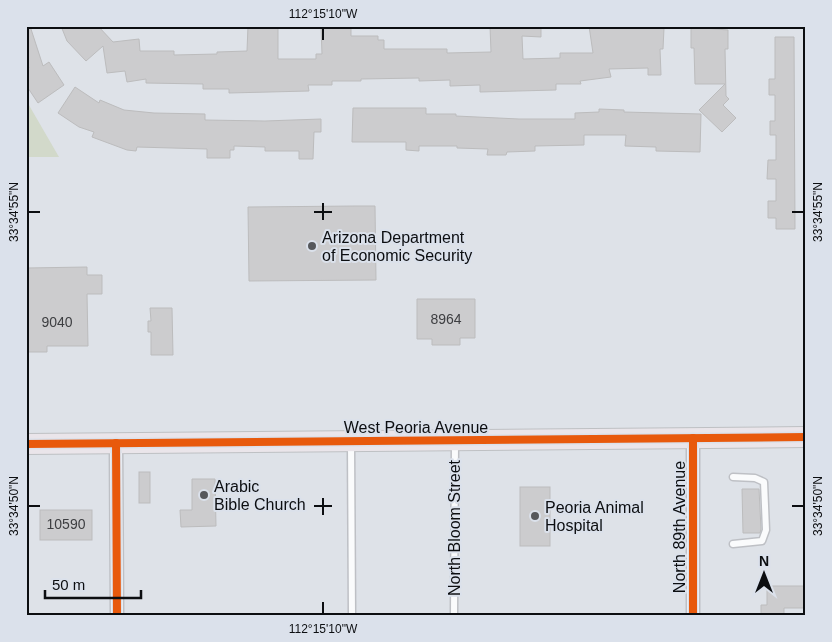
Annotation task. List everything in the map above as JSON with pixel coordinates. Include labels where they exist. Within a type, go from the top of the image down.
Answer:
[{"type":"main road","name":"West Peoria Avenue","points":[[26,444],[806,437]]},
{"type":"street","name":"North 89th Avenue","points":[[693,438],[693,616]]},
{"type":"street","points":[[116,443],[117,616]]},
{"type":"lane","name":"North Bloom Street","points":[[454,616],[455,440]]},
{"type":"lane","points":[[351,441],[352,616]]},
{"type":"lane","points":[[733,477],[755,478],[764,482],[766,530],[762,541],[733,544]]},
{"type":"green space","points":[[26,100],[59,157],[26,157]]},
{"type":"building","points":[[26,26],[30,26],[43,66],[49,62],[64,85],[38,103],[26,85],[26,70],[29,68],[26,59]]},
{"type":"building","points":[[61,26],[98,26],[113,42],[139,39],[140,51],[174,51],[174,55],[247,51],[248,26],[278,26],[278,59],[316,59],[316,54],[322,54],[321,26],[351,26],[351,36],[378,36],[378,40],[384,40],[384,49],[447,49],[447,53],[491,52],[490,26],[541,26],[541,37],[522,36],[523,59],[560,58],[560,53],[593,53],[589,26],[664,28],[663,49],[660,49],[661,75],[648,75],[648,68],[609,69],[611,77],[580,81],[581,84],[556,84],[556,90],[480,92],[480,85],[450,86],[450,80],[419,81],[419,78],[332,81],[332,85],[308,85],[309,91],[229,93],[229,89],[203,89],[203,84],[146,83],[146,79],[127,82],[125,71],[107,73],[103,46],[86,61],[67,41]]},
{"type":"building","points":[[691,27],[728,30],[728,49],[725,49],[726,96],[729,99],[723,105],[736,118],[722,132],[699,110],[725,84],[695,84],[694,48],[691,48]]},
{"type":"building","points":[[775,37],[794,37],[795,229],[776,229],[776,218],[768,218],[768,201],[776,201],[776,179],[767,179],[768,160],[776,160],[776,135],[770,135],[770,121],[775,121],[775,95],[769,95],[769,79],[775,79]]},
{"type":"building","points":[[75,87],[99,103],[100,100],[124,110],[154,113],[205,114],[205,120],[265,121],[321,119],[321,132],[314,132],[313,159],[299,159],[299,151],[265,151],[265,147],[234,146],[234,150],[230,150],[230,158],[207,158],[207,149],[137,147],[136,151],[127,150],[92,137],[94,132],[79,127],[58,113]]},
{"type":"building","points":[[353,108],[426,108],[426,114],[456,114],[456,116],[519,119],[575,119],[575,113],[599,112],[599,109],[624,110],[624,112],[701,114],[700,152],[656,151],[656,147],[625,146],[626,135],[584,135],[584,145],[535,146],[535,151],[507,152],[506,155],[487,155],[488,149],[457,148],[457,146],[419,146],[419,151],[406,150],[406,142],[352,142]]},
{"type":"building","name":"Arizona Department of Economic Security","points":[[375,206],[376,280],[249,281],[248,207]]},
{"type":"building","points":[[87,267],[87,275],[102,275],[102,294],[87,294],[88,346],[47,346],[47,352],[26,352],[27,268]]},
{"type":"building","points":[[417,299],[475,299],[475,338],[460,338],[460,345],[432,345],[432,339],[417,339]]},
{"type":"building","points":[[150,308],[172,308],[173,355],[151,355],[151,332],[148,332],[148,321],[151,321]]},
{"type":"building","points":[[139,472],[150,472],[150,503],[139,503]]},
{"type":"building","name":"Arabic Bible Church","points":[[192,479],[215,479],[216,526],[181,527],[180,510],[192,510]]},
{"type":"building","name":"Peoria Animal Hospital","points":[[520,487],[550,487],[550,546],[520,546]]},
{"type":"building","points":[[742,489],[759,489],[760,533],[743,533]]},
{"type":"building","points":[[40,510],[92,510],[92,540],[40,540]]},
{"type":"building","points":[[767,586],[806,586],[806,608],[784,608],[784,616],[761,616],[761,605],[767,605]]},
{"type":"cycle path","points":[[26,444],[806,437]]},
{"type":"cycle path","points":[[693,438],[693,616]]},
{"type":"cycle path","points":[[116,443],[117,616]]},
{"type":"place","name":"Arizona Department of Economic Security","points":[[312,246]]},
{"type":"place","name":"Arabic Bible Church","points":[[204,495]]},
{"type":"place","name":"Peoria Animal Hospital","points":[[535,516]]}]
